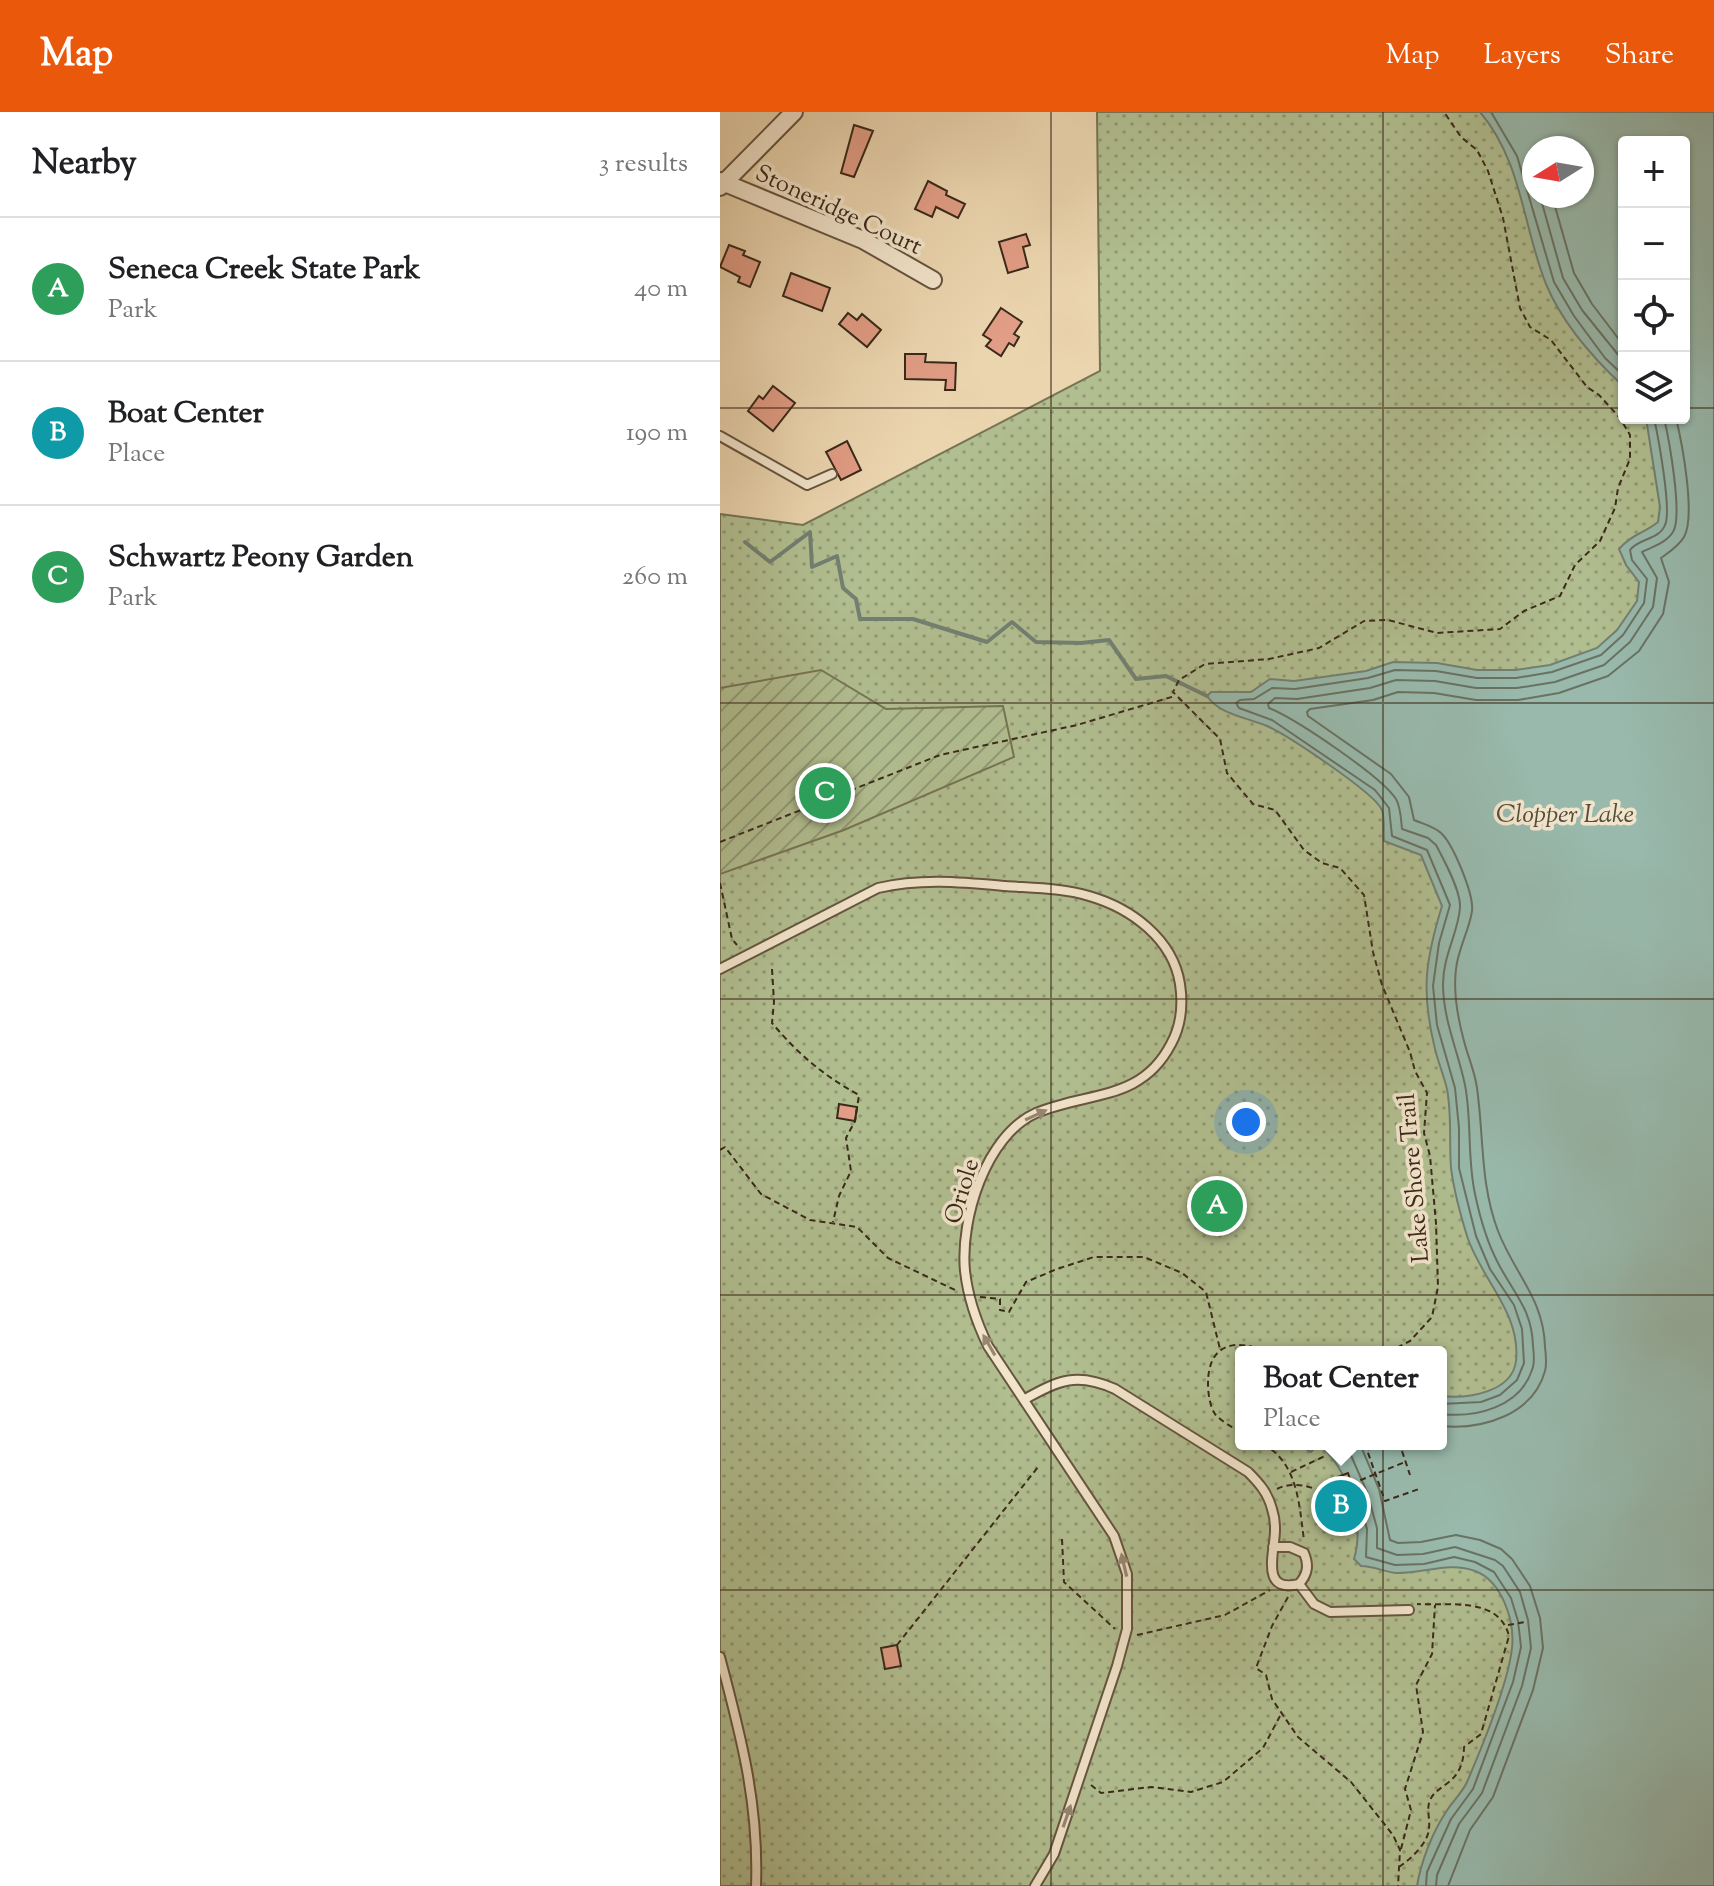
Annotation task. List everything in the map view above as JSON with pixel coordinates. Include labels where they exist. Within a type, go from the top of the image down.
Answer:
[{"type":"street","points":[[721,183],[794,112]]},
{"type":"street","name":"Stoneridge Court","points":[[721,183],[863,240],[933,280]]},
{"type":"lane","points":[[720,436],[807,485],[832,474]]},
{"type":"lane","name":"Oriole","points":[[720,969],[878,888],[936,880],[1087,895],[1112,904],[1152,931],[1166,948],[1178,971],[1182,994],[1180,1020],[1172,1042],[1158,1064],[1142,1080],[1121,1090],[1035,1114],[1013,1127],[979,1181],[970,1214],[964,1268],[976,1320],[988,1346],[1114,1536],[1127,1574],[1129,1602],[1125,1638],[1054,1854],[1035,1886]]},
{"type":"lane","points":[[1025,1399],[1066,1379],[1099,1382],[1248,1472],[1262,1486],[1272,1510],[1275,1529],[1270,1563],[1272,1573],[1282,1584],[1300,1585]]},
{"type":"lane","points":[[1273,1547],[1290,1547],[1304,1553],[1308,1562],[1300,1585]]},
{"type":"lane","points":[[1300,1585],[1314,1604],[1330,1612],[1409,1610]]},
{"type":"lane","points":[[720,1657],[750,1778],[756,1827],[756,1886]]},
{"type":"path","name":"Lake Shore Trail","points":[[1399,1346],[1410,1341],[1432,1317],[1438,1287],[1430,1156],[1424,1133],[1427,1093],[1415,1071],[1382,985],[1364,895],[1340,868],[1322,863],[1304,850],[1275,810],[1253,804],[1227,773],[1220,739],[1173,692],[1179,680],[1205,664],[1269,659],[1319,648],[1364,621],[1388,620],[1437,633],[1500,629],[1524,611],[1560,596],[1575,565],[1600,541],[1615,508],[1618,488],[1630,459],[1630,435],[1620,418],[1587,387],[1551,340],[1530,327],[1520,308],[1503,218],[1488,171],[1477,150],[1461,137],[1444,112]]},
{"type":"path","points":[[720,842],[940,755],[1077,725],[1177,696]]},
{"type":"path","points":[[720,883],[732,939],[746,955]]},
{"type":"path","points":[[772,969],[772,1023],[796,1051],[833,1081],[859,1095],[855,1121],[846,1138],[851,1171],[839,1196],[832,1223]]},
{"type":"path","points":[[720,1150],[725,1147],[761,1194],[810,1220],[857,1227],[888,1258],[969,1296],[1000,1299],[1000,1310],[1009,1312],[1026,1282],[1057,1269],[1094,1257],[1144,1257],[1182,1273],[1206,1292],[1220,1349]]},
{"type":"path","points":[[1235,1428],[1214,1414],[1208,1393],[1208,1369],[1220,1349],[1231,1344],[1252,1346]]},
{"type":"path","points":[[1273,1450],[1284,1462],[1296,1485],[1305,1549]]},
{"type":"path","points":[[1367,1450],[1385,1501],[1419,1489]]},
{"type":"path","points":[[1402,1451],[1410,1475]]},
{"type":"path","points":[[1290,1472],[1325,1456]]},
{"type":"path","points":[[1351,1484],[1405,1462]]},
{"type":"path","points":[[897,1645],[1038,1467]]},
{"type":"path","points":[[1285,1485],[1312,1487],[1325,1493]]},
{"type":"path","points":[[1062,1539],[1064,1582],[1125,1638],[1225,1615],[1282,1584]]},
{"type":"path","points":[[1300,1585],[1290,1595],[1272,1626],[1256,1668],[1266,1675],[1272,1699],[1298,1737],[1351,1782],[1393,1835],[1400,1850]]},
{"type":"path","points":[[1399,1867],[1408,1862],[1430,1832],[1429,1803],[1436,1791],[1457,1776],[1464,1759],[1464,1747],[1481,1734],[1509,1636],[1506,1625],[1486,1608],[1411,1603],[1409,1610]]},
{"type":"path","points":[[1398,1886],[1400,1850],[1411,1810],[1405,1789],[1423,1732],[1416,1685],[1432,1654],[1435,1605]]},
{"type":"path","points":[[1506,1625],[1525,1622]]},
{"type":"path","points":[[1080,1777],[1101,1793],[1151,1787],[1191,1792],[1223,1782],[1263,1748],[1281,1714]]},
{"type":"green space","points":[[1097,112],[1714,112],[1714,1886],[720,1886],[720,514],[803,525],[1100,371]]},
{"type":"green space","points":[[821,670],[886,709],[1003,706],[1014,757],[844,830],[720,874],[720,688]]},
{"type":"water","name":"Clopper Lake","points":[[1480,112],[1714,112],[1714,1886],[1417,1886],[1432,1838],[1467,1782],[1494,1716],[1510,1663],[1512,1637],[1509,1614],[1493,1583],[1475,1571],[1455,1567],[1396,1573],[1361,1566],[1354,1559],[1357,1529],[1345,1481],[1325,1450],[1447,1450],[1447,1396],[1475,1395],[1497,1387],[1513,1372],[1516,1361],[1513,1328],[1468,1239],[1451,1168],[1449,1099],[1436,1054],[1427,993],[1429,960],[1442,906],[1421,855],[1384,841],[1382,810],[1364,791],[1277,731],[1226,711],[1207,696],[1211,692],[1251,692],[1270,679],[1294,681],[1366,671],[1393,662],[1437,663],[1477,670],[1515,670],[1550,665],[1597,648],[1617,630],[1637,601],[1639,582],[1619,549],[1658,522],[1660,507],[1647,424],[1690,424],[1690,136],[1618,136],[1618,381],[1580,340],[1561,313],[1538,262],[1523,208],[1594,208],[1594,136],[1522,136],[1522,202],[1505,152]]},
{"type":"building","points":[[854,125],[873,131],[854,177],[841,173]]},
{"type":"building","points":[[928,181],[965,204],[958,218],[936,207],[932,217],[915,209]]},
{"type":"building","points":[[1026,234],[1030,245],[1023,247],[1028,267],[1008,273],[999,242]]},
{"type":"building","points":[[729,245],[745,251],[743,255],[760,262],[750,287],[738,282],[740,277],[720,267]]},
{"type":"building","points":[[791,273],[830,288],[822,311],[783,296]]},
{"type":"building","points":[[1001,308],[1022,322],[1014,334],[1019,337],[1014,346],[1009,343],[1001,356],[986,346],[991,340],[983,335]]},
{"type":"building","points":[[848,313],[857,320],[862,314],[881,330],[867,347],[839,324]]},
{"type":"building","points":[[905,354],[926,354],[925,362],[956,363],[955,390],[945,390],[946,380],[905,379]]},
{"type":"building","points":[[773,386],[795,403],[773,431],[748,411],[759,396],[763,399]]},
{"type":"building","points":[[847,441],[861,470],[841,480],[826,452]]},
{"type":"building","points":[[839,1104],[857,1107],[855,1121],[837,1118]]},
{"type":"building","points":[[1348,1473],[1355,1495],[1349,1497],[1356,1515],[1337,1525],[1325,1493],[1331,1491],[1327,1481]]},
{"type":"building","points":[[897,1645],[901,1666],[885,1669],[881,1648]]},
{"type":"waterway","points":[[745,542],[770,562],[810,532],[812,567],[837,556],[843,588],[856,599],[860,619],[913,619],[987,642],[1012,622],[1036,642],[1109,640],[1136,679],[1166,676],[1207,696]]},
{"type":"place","name":"Schwartz Peony Garden","points":[[825,793]]},
{"type":"place","name":"Seneca Creek State Park","points":[[1217,1206]]},
{"type":"place","name":"Boat Center","points":[[1341,1506]]}]
